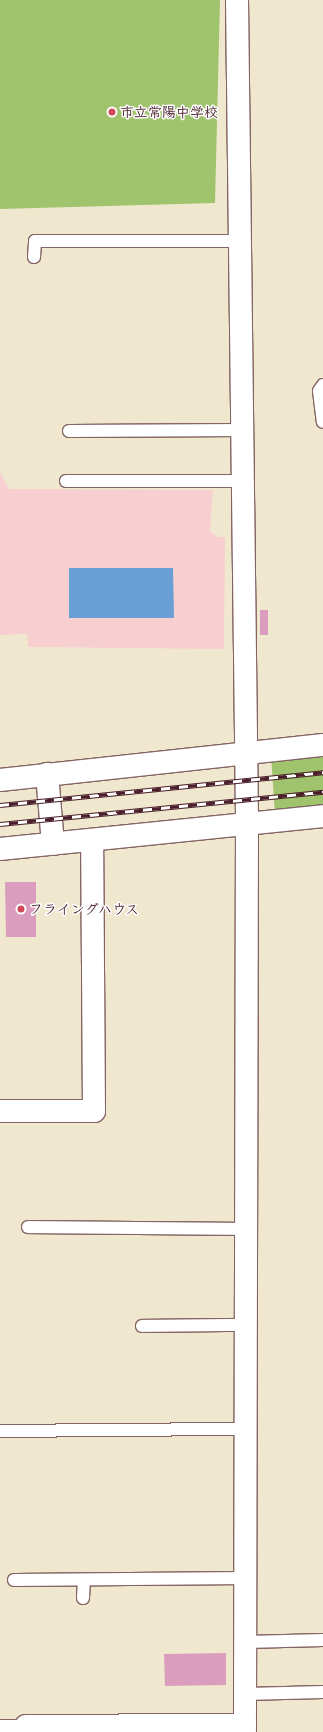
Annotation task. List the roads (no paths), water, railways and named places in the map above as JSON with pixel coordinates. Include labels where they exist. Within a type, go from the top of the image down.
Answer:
[{"type":"street","points":[[26,1726],[245,1729],[246,753],[237,0]]},
{"type":"street","points":[[0,780],[323,745]]},
{"type":"street","points":[[47,774],[53,844]]},
{"type":"street","points":[[0,849],[323,816]]},
{"type":"street","points":[[0,1111],[94,1111],[92,840]]},
{"type":"lane","points":[[34,256],[35,241],[239,240]]},
{"type":"lane","points":[[323,385],[319,391],[323,422]]},
{"type":"lane","points":[[69,431],[242,430]]},
{"type":"lane","points":[[66,481],[242,481]]},
{"type":"lane","points":[[28,1228],[246,1229]]},
{"type":"lane","points":[[142,1326],[246,1325]]},
{"type":"lane","points":[[0,1430],[246,1430]]},
{"type":"lane","points":[[14,1580],[246,1578]]},
{"type":"lane","points":[[83,1598],[84,1580]]},
{"type":"lane","points":[[246,1642],[323,1640]]},
{"type":"lane","points":[[246,1694],[323,1692]]},
{"type":"lane","points":[[0,1726],[26,1726]]},
{"type":"water","points":[[69,568],[173,568],[174,618],[69,618]]},
{"type":"railway","points":[[0,805],[323,772]]},
{"type":"railway","points":[[0,824],[323,792]]},
{"type":"place","name":"市立常陽中学校","points":[[112,112]]},
{"type":"place","name":"フライングハウス","points":[[21,909]]}]
